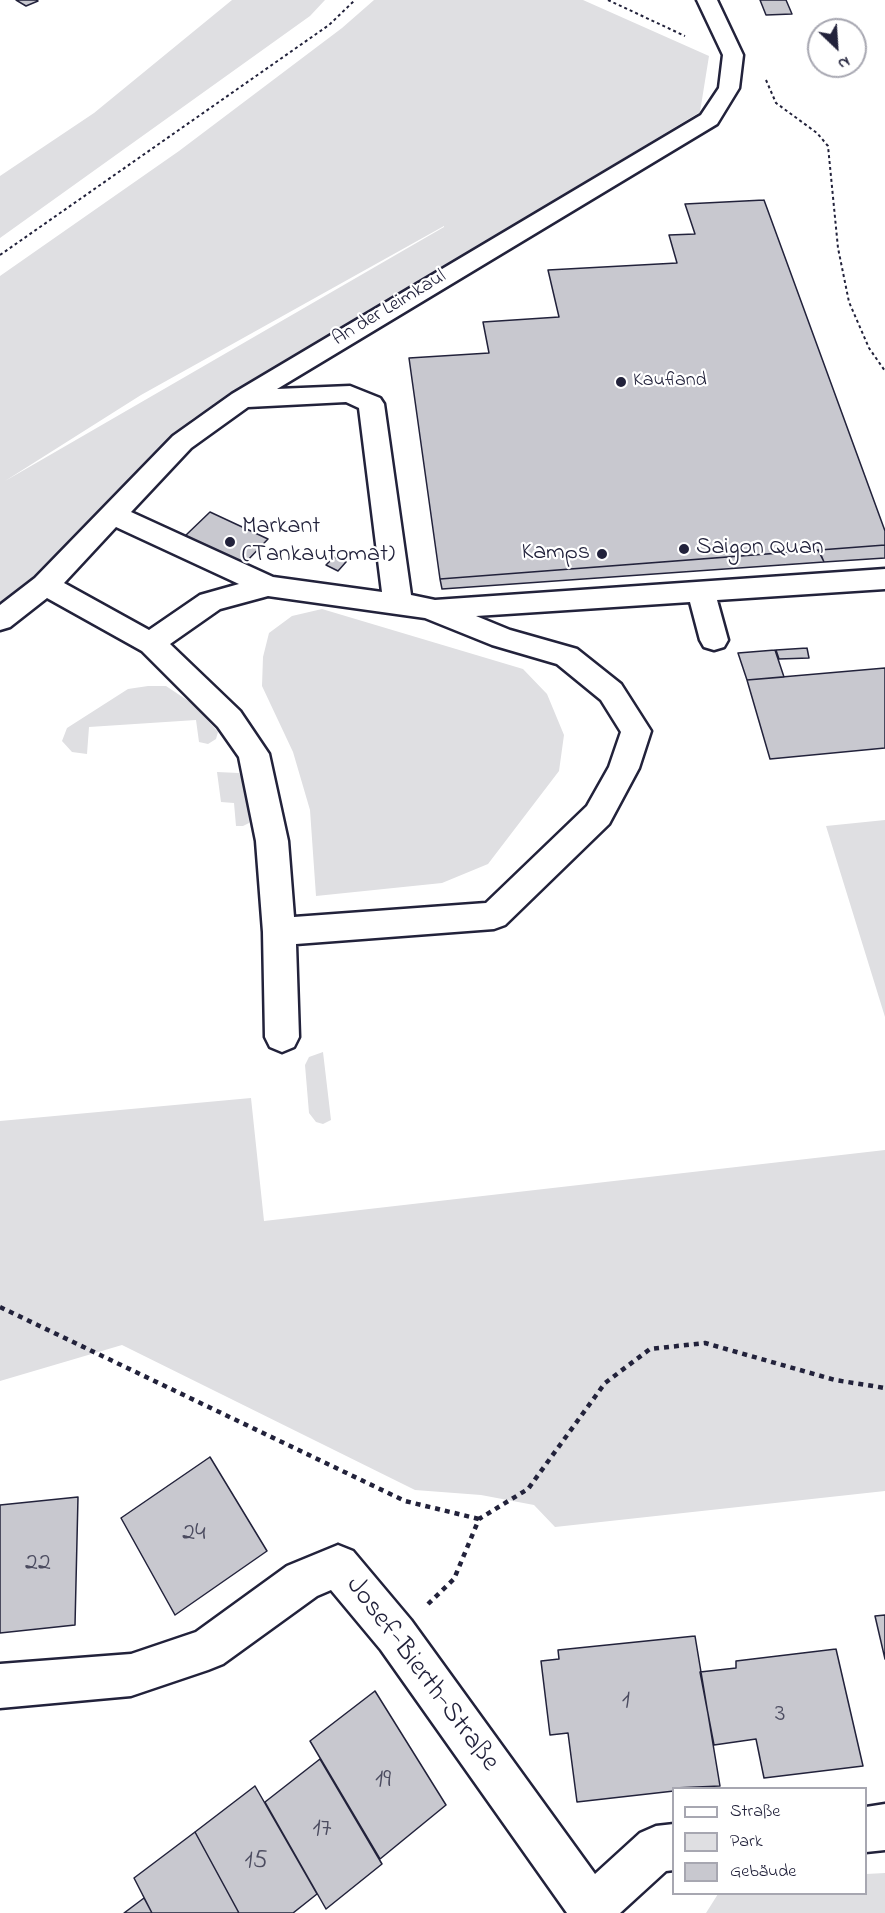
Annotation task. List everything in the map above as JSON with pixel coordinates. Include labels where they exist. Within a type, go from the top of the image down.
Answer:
[{"type":"street","points":[[707,0],[733,55]]},
{"type":"street","name":"An der Leimkaul","points":[[0,620],[45,585],[182,442],[241,400],[709,119],[729,88],[733,55]]},
{"type":"street","points":[[241,400],[350,394],[371,404],[398,604]]},
{"type":"street","points":[[112,514],[268,586],[429,608],[885,579]]},
{"type":"street","points":[[45,585],[152,644],[229,719],[254,754],[272,842],[279,932],[282,1037]]},
{"type":"street","points":[[152,644],[210,602],[268,586]]},
{"type":"street","points":[[701,592],[714,640]]},
{"type":"street","points":[[279,932],[494,916],[597,815],[624,768],[636,730],[610,692],[567,656],[502,638],[429,608]]},
{"type":"street","name":"Josef-Bierth-Straße","points":[[0,1686],[131,1675],[208,1649],[302,1581],[338,1566],[396,1635],[594,1910]]},
{"type":"street","points":[[867,1829],[885,1827]]},
{"type":"street","points":[[594,1910],[656,1849],[672,1847]]},
{"type":"path","points":[[0,255],[329,25],[355,0]]},
{"type":"path","points":[[608,0],[660,27],[733,55],[758,61],[776,103],[817,133],[828,146],[838,248],[849,302],[869,348],[885,371]]},
{"type":"path","points":[[0,1307],[405,1501],[479,1519]]},
{"type":"path","points":[[396,1635],[454,1579],[479,1519],[528,1489],[605,1383],[650,1349],[705,1342],[836,1380],[885,1388]]},
{"type":"green space","points":[[232,0],[325,0],[310,16],[0,238],[0,176],[94,113]]},
{"type":"green space","points":[[374,0],[583,0],[709,56],[700,112],[192,419],[10,600],[0,605],[0,276],[179,151],[342,28]],"holes":[[[444,227],[5,481],[141,395]]]},
{"type":"green space","points":[[322,609],[523,669],[547,694],[564,735],[559,771],[488,864],[442,883],[316,896],[310,810],[293,752],[262,686],[263,657],[269,633],[292,616]]},
{"type":"green space","points":[[166,686],[193,704],[218,732],[216,739],[208,744],[199,742],[196,720],[89,727],[87,754],[72,752],[62,741],[67,728],[128,689]]},
{"type":"green space","points":[[217,772],[239,773],[247,789],[249,823],[236,826],[234,803],[221,802]]},
{"type":"green space","points":[[885,820],[885,1017],[826,826]]},
{"type":"green space","points":[[323,1052],[331,1120],[323,1124],[316,1122],[309,1113],[305,1065],[309,1057]]},
{"type":"green space","points":[[251,1098],[264,1221],[885,1150],[885,1491],[555,1527],[534,1505],[481,1495],[415,1490],[122,1345],[0,1381],[0,1121]]},
{"type":"green space","points":[[885,1873],[885,1913],[706,1913],[717,1895],[867,1895],[867,1874]]},
{"type":"building","points":[[16,0],[36,0],[38,1],[26,6]]},
{"type":"building","points":[[760,0],[786,0],[792,14],[766,15]]},
{"type":"building","name":"Kaufland","points":[[764,200],[885,531],[885,545],[440,579],[409,358],[489,353],[483,322],[559,317],[548,270],[677,263],[669,235],[695,234],[685,204]]},
{"type":"building","points":[[210,512],[268,539],[244,564],[185,536]]},
{"type":"building","points":[[885,545],[885,558],[824,562],[819,550]]},
{"type":"building","points":[[818,550],[824,562],[442,589],[440,579]]},
{"type":"building","points":[[334,557],[346,562],[338,571],[326,565]]},
{"type":"building","points":[[807,648],[809,658],[779,659],[776,650]]},
{"type":"building","points":[[775,650],[784,677],[747,680],[738,653]]},
{"type":"building","points":[[885,668],[885,748],[770,759],[747,680]]},
{"type":"building","points":[[210,1457],[267,1551],[175,1615],[121,1518]]},
{"type":"building","points":[[78,1497],[75,1625],[0,1633],[0,1505]]},
{"type":"building","points":[[885,1615],[885,1659],[875,1616]]},
{"type":"building","points":[[695,1636],[720,1786],[672,1787],[672,1791],[577,1802],[568,1733],[550,1735],[541,1661],[559,1659],[558,1650]]},
{"type":"building","points":[[836,1649],[863,1766],[764,1778],[756,1739],[714,1745],[700,1672],[736,1668],[736,1661]]},
{"type":"building","points":[[375,1691],[446,1805],[380,1859],[310,1741]]},
{"type":"building","points":[[320,1759],[382,1864],[326,1909],[265,1802]]},
{"type":"building","points":[[255,1786],[317,1894],[293,1913],[239,1913],[195,1832]]},
{"type":"building","points":[[195,1832],[239,1913],[152,1913],[134,1878]]},
{"type":"building","points":[[144,1898],[152,1913],[124,1913]]},
{"type":"place","name":"Kaufland","points":[[621,382]]},
{"type":"place","name":"Markant (Tankautomat)","points":[[230,542]]},
{"type":"place","name":"Saigon Quan","points":[[684,549]]},
{"type":"place","name":"Kamps","points":[[602,554]]}]
